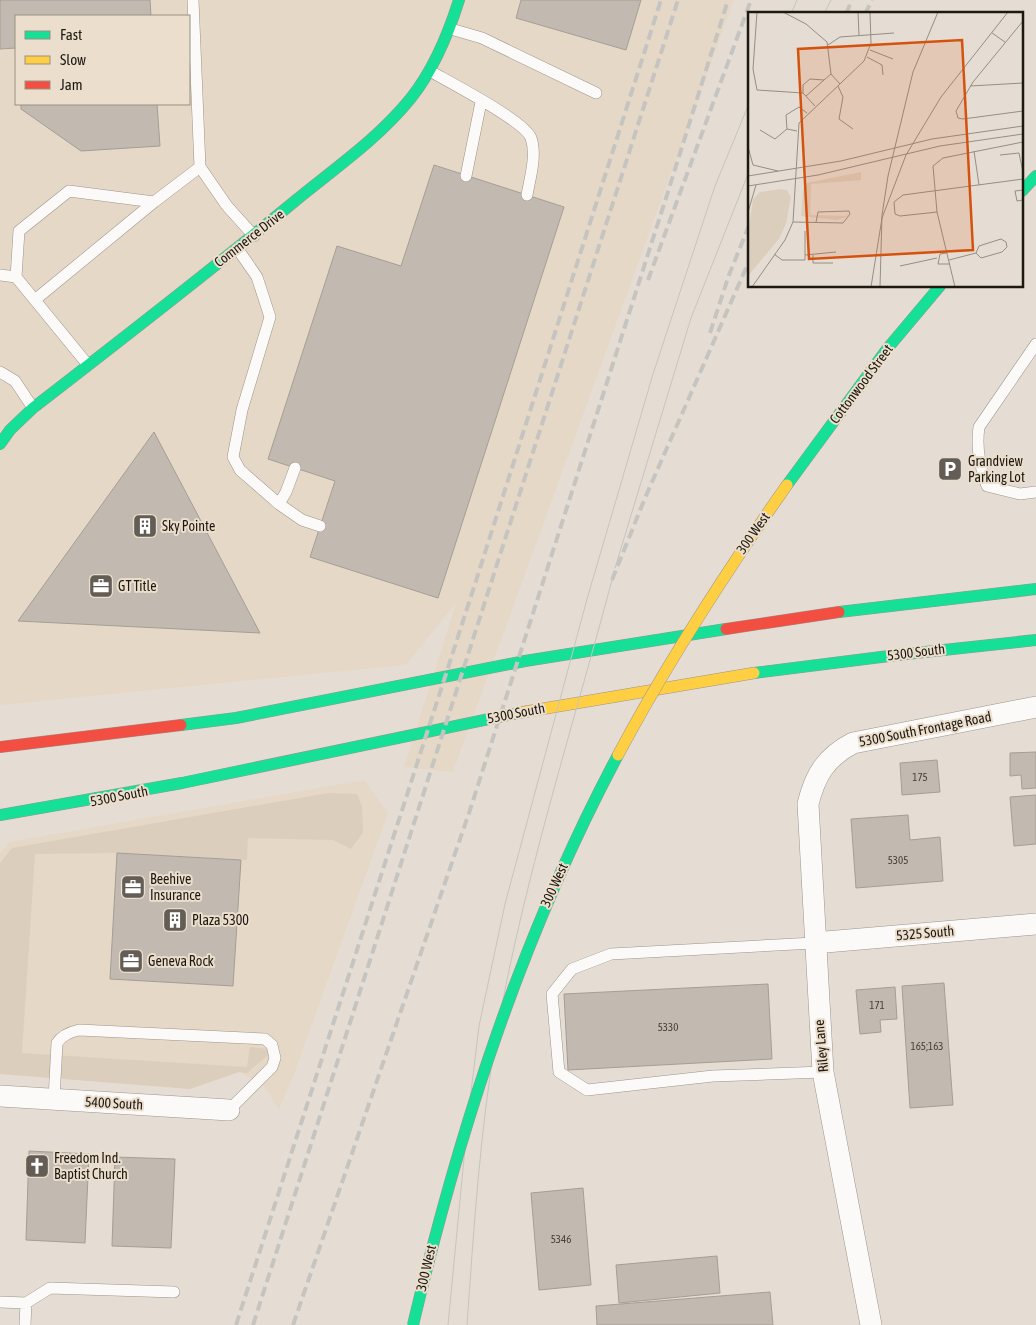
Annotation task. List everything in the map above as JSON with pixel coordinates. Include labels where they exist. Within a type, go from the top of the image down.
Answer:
[{"type":"main road","name":"Commerce Drive","points":[[0,444],[10,430],[33,408],[254,236],[372,138],[410,99],[430,71],[451,29],[459,0]]},
{"type":"main road","points":[[1024,189],[1036,176]]},
{"type":"main road","name":"Cottonwood Street","points":[[787,485],[887,349],[938,288]]},
{"type":"main road","name":"300 West","points":[[413,1325],[448,1179],[473,1096],[518,970],[567,856],[605,778],[690,628],[787,485]]},
{"type":"main road","points":[[0,747],[236,718],[380,688],[525,661],[818,614],[1036,589]]},
{"type":"main road","name":"5300 South","points":[[0,815],[86,802],[187,783],[405,735],[577,702],[860,659],[1036,640]]},
{"type":"street","name":"5300 South Frontage Road","points":[[822,766],[838,751],[853,743],[1036,707]]},
{"type":"street","name":"Riley Lane","points":[[822,766],[812,784],[808,804],[814,943],[823,1072],[871,1325]]},
{"type":"street","name":"5325 South","points":[[814,943],[1036,924]]},
{"type":"street","name":"5400 South","points":[[0,1096],[229,1110]]},
{"type":"lane","points":[[193,0],[200,167],[228,206],[254,236]]},
{"type":"lane","points":[[451,29],[482,38],[596,93]]},
{"type":"lane","points":[[430,71],[481,102],[512,118],[526,129],[531,138],[533,153],[527,195]]},
{"type":"lane","points":[[466,176],[481,102]]},
{"type":"lane","points":[[36,299],[154,202],[200,167]]},
{"type":"lane","points":[[16,277],[19,231],[69,191],[154,202]]},
{"type":"lane","points":[[237,248],[257,276],[270,317],[242,410],[233,457],[240,470],[279,504],[302,520],[320,526]]},
{"type":"lane","points":[[0,276],[16,277],[36,299],[88,365]]},
{"type":"lane","points":[[1036,344],[979,427],[977,443],[978,460],[987,486],[1020,494],[1036,492]]},
{"type":"lane","points":[[0,372],[15,381],[33,408]]},
{"type":"lane","points":[[279,504],[296,468]]},
{"type":"lane","points":[[814,943],[611,954],[572,969],[552,994],[559,1072],[587,1090],[713,1076],[823,1072]]},
{"type":"lane","points":[[54,1099],[57,1043],[60,1038],[71,1032],[79,1030],[265,1039],[272,1045],[274,1058],[272,1067],[229,1110]]},
{"type":"lane","points":[[0,1302],[26,1303],[50,1288],[174,1292]]},
{"type":"lane","points":[[25,1325],[26,1303]]},
{"type":"shaded area","points":[[0,0],[734,0],[453,772],[404,767],[456,603],[406,665],[0,705]]},
{"type":"shaded area","points":[[364,780],[388,813],[293,1077],[279,1109],[262,1084],[239,1072],[190,1089],[0,1074],[0,854],[9,842]]},
{"type":"shaded area","points":[[328,793],[357,794],[362,806],[363,833],[351,849],[333,840],[248,838],[247,860],[117,853],[35,854],[22,1053],[247,1067],[250,1047],[269,1049],[268,1055],[247,1073],[239,1072],[190,1089],[0,1074],[0,863],[12,848]]},
{"type":"building","points":[[0,0],[150,0],[151,15],[15,15],[15,48],[0,49]]},
{"type":"building","points":[[521,0],[641,0],[626,50],[516,18]]},
{"type":"building","points":[[21,105],[157,105],[160,146],[81,151],[21,109]]},
{"type":"building","points":[[434,165],[564,207],[438,598],[310,557],[335,481],[268,459],[337,246],[401,266]]},
{"type":"building","name":"Sky Pointe","points":[[154,432],[260,633],[18,621]]},
{"type":"building","points":[[1036,752],[1036,788],[1022,789],[1021,775],[1010,776],[1010,753]]},
{"type":"building","points":[[937,760],[940,792],[902,795],[900,763]]},
{"type":"building","points":[[1036,795],[1036,844],[1014,846],[1010,797]]},
{"type":"building","points":[[908,815],[910,840],[940,837],[943,881],[856,888],[851,819]]},
{"type":"building","name":"Plaza 5300","points":[[117,853],[241,860],[233,986],[110,979]]},
{"type":"building","points":[[944,983],[953,1105],[910,1108],[902,986]]},
{"type":"building","points":[[768,984],[772,1059],[568,1070],[564,994]]},
{"type":"building","points":[[895,987],[897,1019],[880,1020],[881,1032],[860,1034],[856,990]]},
{"type":"building","points":[[29,1151],[89,1154],[85,1243],[26,1240]]},
{"type":"building","points":[[115,1157],[175,1159],[171,1248],[112,1246]]},
{"type":"building","points":[[583,1188],[591,1285],[539,1290],[531,1193]]},
{"type":"building","points":[[717,1256],[720,1293],[619,1303],[616,1265]]},
{"type":"building","points":[[770,1292],[773,1325],[597,1325],[596,1306]]},
{"type":"tram line","points":[[792,12],[797,0]]},
{"type":"tram line","points":[[825,12],[831,0]]},
{"type":"tram line","points":[[448,1325],[468,1117],[479,1026],[505,904],[587,599],[653,374],[715,186],[748,106]]},
{"type":"tram line","points":[[615,568],[691,318],[748,174]]},
{"type":"tram line","points":[[467,1325],[478,1178],[486,1105],[508,975],[535,861],[612,580]]},
{"type":"railway","points":[[236,1325],[661,0]]},
{"type":"railway","points":[[253,1325],[678,0]]},
{"type":"railway","points":[[293,1325],[470,810],[728,0]]},
{"type":"railway","points":[[648,280],[751,0]]},
{"type":"railway","points":[[847,12],[852,0]]},
{"type":"railway","points":[[866,12],[872,0]]},
{"type":"railway","points":[[710,333],[729,275],[748,228]]},
{"type":"railway","points":[[612,580],[645,498],[748,264]]},
{"type":"traffic: fast","points":[[0,444],[10,430],[33,408],[230,254],[385,127],[411,98],[427,75],[445,39],[459,0]]},
{"type":"traffic: fast","points":[[1024,189],[1036,176]]},
{"type":"traffic: fast","points":[[787,485],[887,349],[938,288]]},
{"type":"traffic: fast","points":[[839,612],[1036,589]]},
{"type":"traffic: fast","points":[[181,725],[236,718],[525,661],[726,629]]},
{"type":"traffic: fast","points":[[754,673],[1036,640]]},
{"type":"traffic: fast","points":[[0,815],[182,783],[518,713]]},
{"type":"traffic: fast","points":[[413,1325],[451,1178],[497,1033],[523,962],[552,892],[618,755]]},
{"type":"traffic: slow","points":[[618,755],[698,617],[787,485]]},
{"type":"traffic: slow","points":[[518,713],[754,673]]},
{"type":"traffic: jam","points":[[726,629],[839,612]]},
{"type":"traffic: jam","points":[[0,747],[181,725]]},
{"type":"place","name":"Grandview Parking Lot","points":[[950,469]]},
{"type":"place","name":"Sky Pointe","points":[[145,526]]},
{"type":"place","name":"GT Title","points":[[101,586]]},
{"type":"place","name":"Beehive Insurance","points":[[133,887]]},
{"type":"place","name":"Plaza 5300","points":[[175,920]]},
{"type":"place","name":"Geneva Rock","points":[[131,961]]},
{"type":"place","name":"Freedom Ind. Baptist Church","points":[[37,1166]]}]
